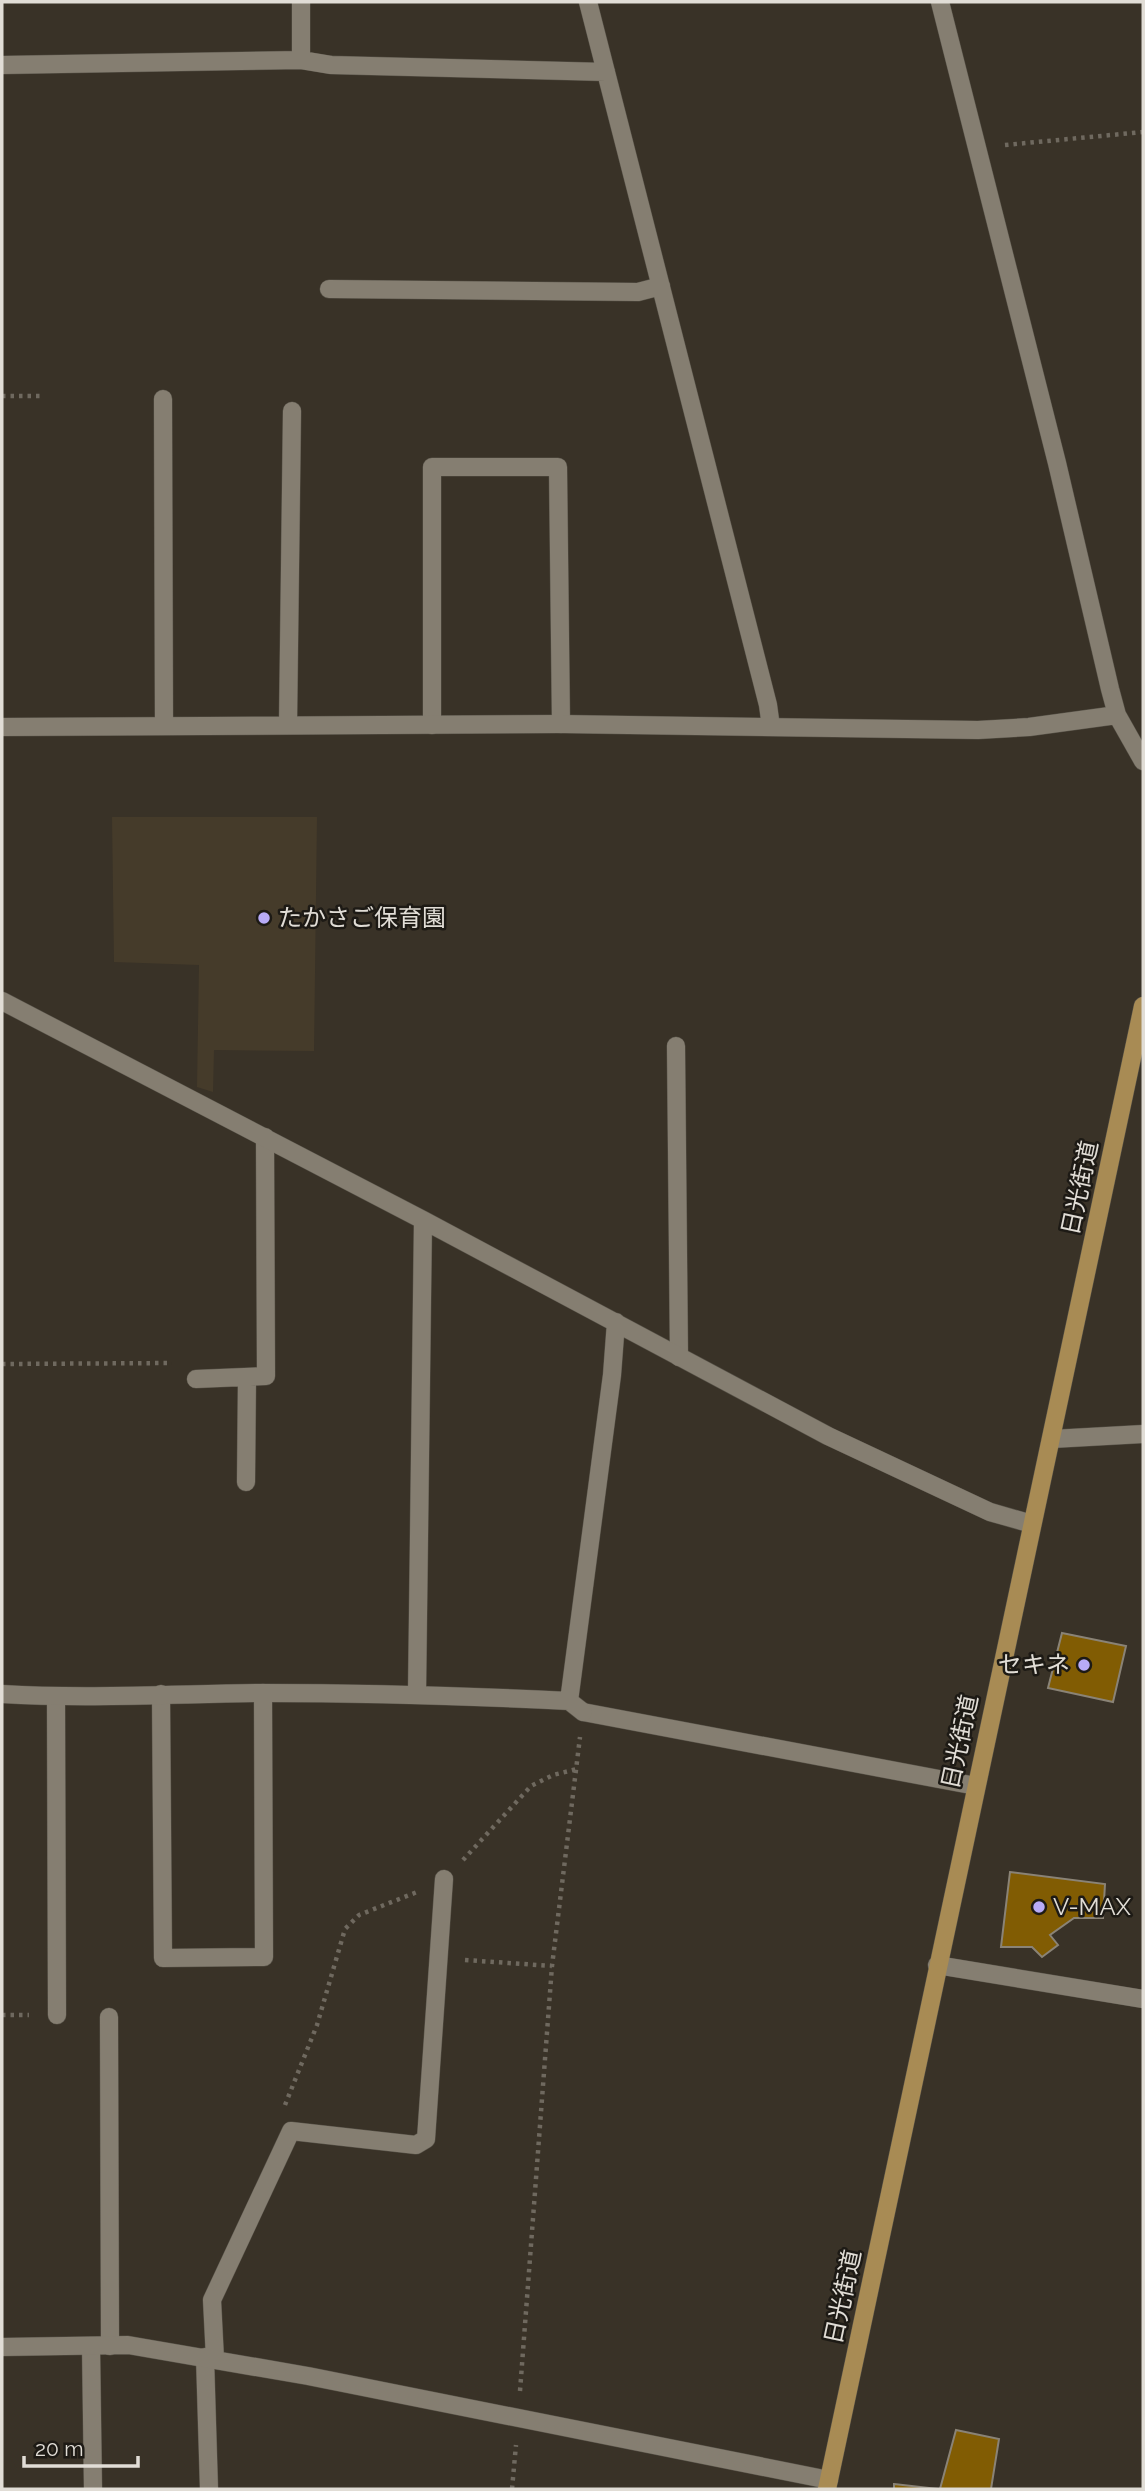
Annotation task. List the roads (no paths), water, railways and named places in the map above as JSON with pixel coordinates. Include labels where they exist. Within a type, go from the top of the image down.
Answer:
[{"type":"main road","name":"日光街道","points":[[828,2484],[1143,1006]]},
{"type":"street","points":[[301,2],[301,60]]},
{"type":"street","points":[[587,2],[768,705],[771,727]]},
{"type":"street","points":[[940,2],[1057,463],[1117,715],[1143,761]]},
{"type":"street","points":[[2,65],[301,60],[331,65],[606,72]]},
{"type":"street","points":[[329,289],[638,292],[661,286]]},
{"type":"street","points":[[163,399],[164,726]]},
{"type":"street","points":[[288,725],[292,411]]},
{"type":"street","points":[[432,725],[432,467],[558,467],[561,724]]},
{"type":"street","points":[[2,727],[561,724],[978,730],[1029,727],[1117,715]]},
{"type":"street","points":[[2,1001],[617,1322],[828,1436],[990,1512],[1032,1524]]},
{"type":"street","points":[[676,1046],[679,1357]]},
{"type":"street","points":[[196,1379],[266,1376],[265,1138]]},
{"type":"street","points":[[417,1694],[423,1220]]},
{"type":"street","points":[[576,1707],[617,1322]]},
{"type":"street","points":[[246,1482],[247,1377]]},
{"type":"street","points":[[1052,1439],[1143,1434]]},
{"type":"street","points":[[161,1694],[163,1958],[264,1956],[262,1693]]},
{"type":"street","points":[[2,1694],[56,1697],[262,1693],[417,1694],[576,1707],[976,1786]]},
{"type":"street","points":[[56,1697],[57,2015]]},
{"type":"street","points":[[209,2489],[212,2301],[291,2131],[416,2145],[426,2139],[444,1880]]},
{"type":"street","points":[[937,1965],[1143,1999]]},
{"type":"street","points":[[109,2017],[110,2346]]},
{"type":"street","points":[[2,2347],[128,2345],[210,2358],[828,2484]]},
{"type":"street","points":[[91,2346],[93,2489]]},
{"type":"place","name":"たかさご保育園","points":[[264,918]]},
{"type":"place","name":"セキネ","points":[[1084,1665]]},
{"type":"place","name":"V-MAX","points":[[1039,1907]]}]
